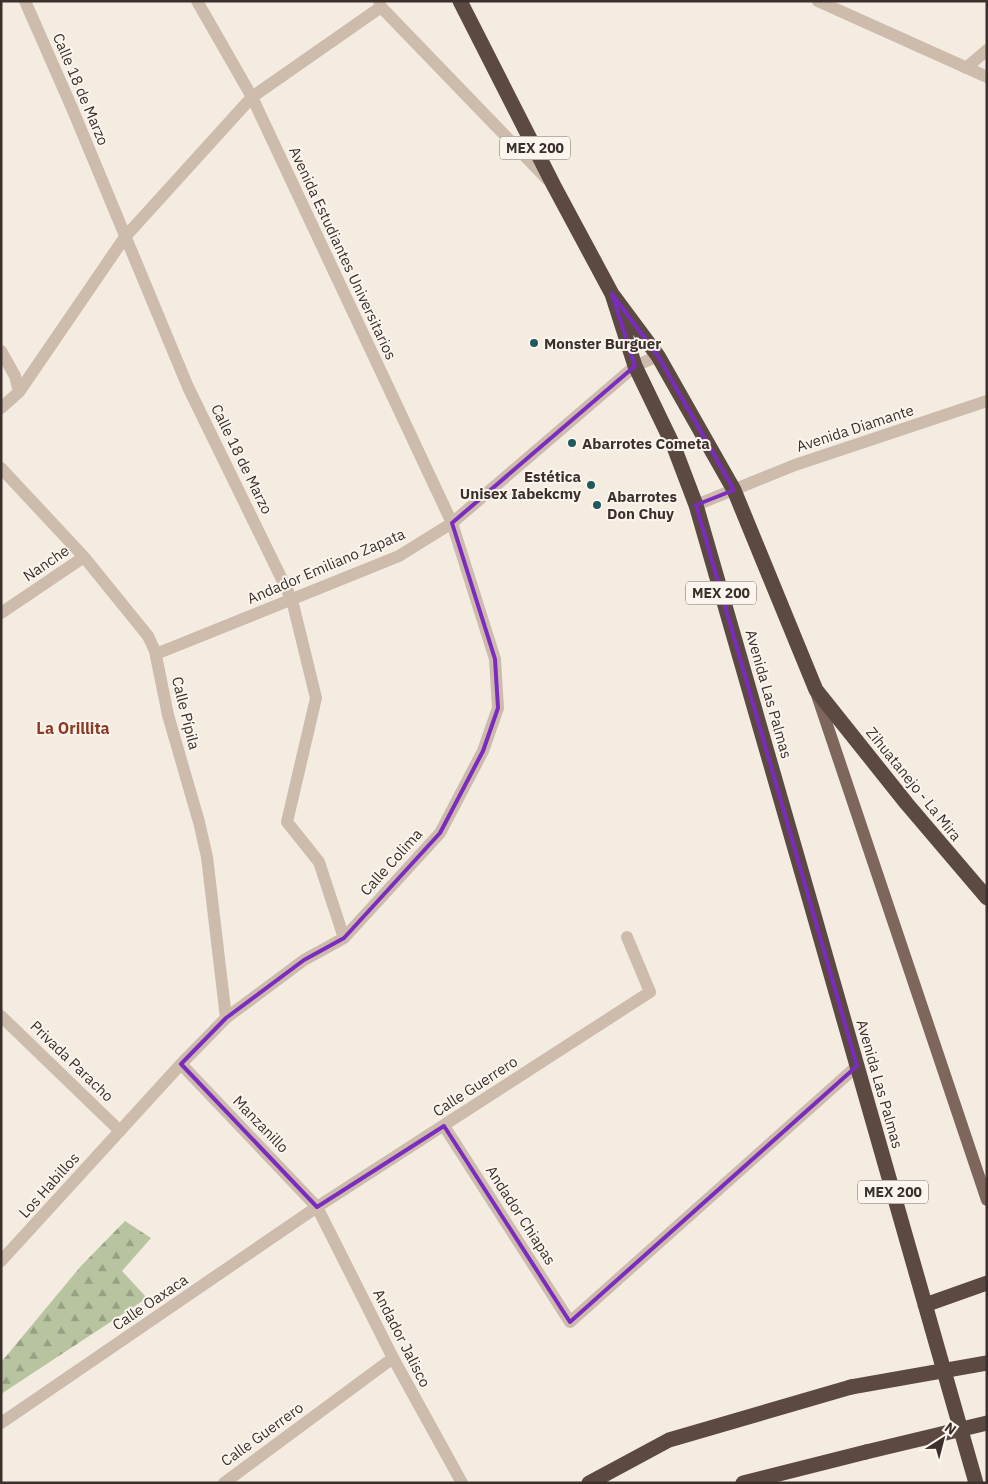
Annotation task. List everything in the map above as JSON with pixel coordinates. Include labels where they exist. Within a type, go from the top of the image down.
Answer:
[{"type":"highway","name":"MEX 200","points":[[460,1],[554,186],[612,294],[658,356],[734,490],[816,690]]},
{"type":"highway","name":"Avenida Las Palmas","points":[[612,294],[635,366],[674,447],[696,505],[976,1483]]},
{"type":"highway","name":"Zihuatanejo - La Mira","points":[[816,690],[906,804],[987,898]]},
{"type":"highway","points":[[925,1305],[987,1283]]},
{"type":"highway","points":[[589,1483],[670,1440],[851,1387],[987,1363]]},
{"type":"highway","points":[[743,1483],[987,1423]]},
{"type":"main road","points":[[816,690],[987,1200]]},
{"type":"street","name":"Calle 18 de Marzo","points":[[25,1],[72,108],[188,387],[292,600],[316,698],[287,822],[319,862],[344,938]]},
{"type":"street","name":"Avenida Estudiantes Universitarios","points":[[197,1],[252,97],[452,523]]},
{"type":"street","points":[[818,1],[987,77]]},
{"type":"street","points":[[1,408],[20,392],[125,237],[252,97],[380,4],[554,186]]},
{"type":"street","points":[[966,68],[987,50]]},
{"type":"street","points":[[1,351],[15,376],[20,392]]},
{"type":"street","name":"Andador Emiliano Zapata","points":[[156,654],[399,556],[452,523],[635,366],[658,356]]},
{"type":"street","name":"Avenida Diamante","points":[[696,505],[795,465],[987,401]]},
{"type":"street","name":"Calle Pípila","points":[[1,468],[84,557],[148,636],[156,654],[168,715],[199,822],[207,858],[226,1018]]},
{"type":"street","name":"Calle Colima","points":[[120,1130],[226,1018],[304,960],[344,938],[440,833],[483,751],[498,708],[495,659],[452,523]]},
{"type":"street","name":"Nanche","points":[[1,613],[84,557]]},
{"type":"street","name":"Calle Guerrero","points":[[317,1207],[650,992],[627,937]]},
{"type":"street","name":"Privada Paracho","points":[[1,1016],[120,1130]]},
{"type":"street","name":"Manzanillo","points":[[181,1064],[317,1207]]},
{"type":"street","name":"Andador Chiapas","points":[[444,1126],[570,1322],[857,1066]]},
{"type":"street","name":"Los Habillos","points":[[1,1261],[120,1130]]},
{"type":"street","name":"Andador Jalisco","points":[[317,1207],[392,1358],[462,1483]]},
{"type":"street","name":"Calle Oaxaca","points":[[1,1423],[317,1207]]},
{"type":"street","name":"Calle Guerrero","points":[[224,1483],[392,1358]]},
{"type":"highlighted area","points":[[612,294],[658,356],[734,490],[696,505],[857,1066],[570,1322],[444,1126],[317,1207],[181,1064],[226,1018],[304,960],[344,938],[440,833],[483,751],[498,708],[495,659],[452,523],[635,366]]},
{"type":"green space","points":[[125,1221],[151,1238],[122,1271],[147,1298],[1,1394],[1,1363],[3,1360],[81,1266]]},
{"type":"place","name":"Monster Burguer","points":[[534,343]]},
{"type":"place","name":"Abarrotes Cometa","points":[[572,443]]},
{"type":"place","name":"Estética Unisex Iabekcmy","points":[[591,485]]},
{"type":"place","name":"Abarrotes Don Chuy","points":[[597,505]]},
{"type":"district","name":"La Orillita","points":[[73,728]]}]
